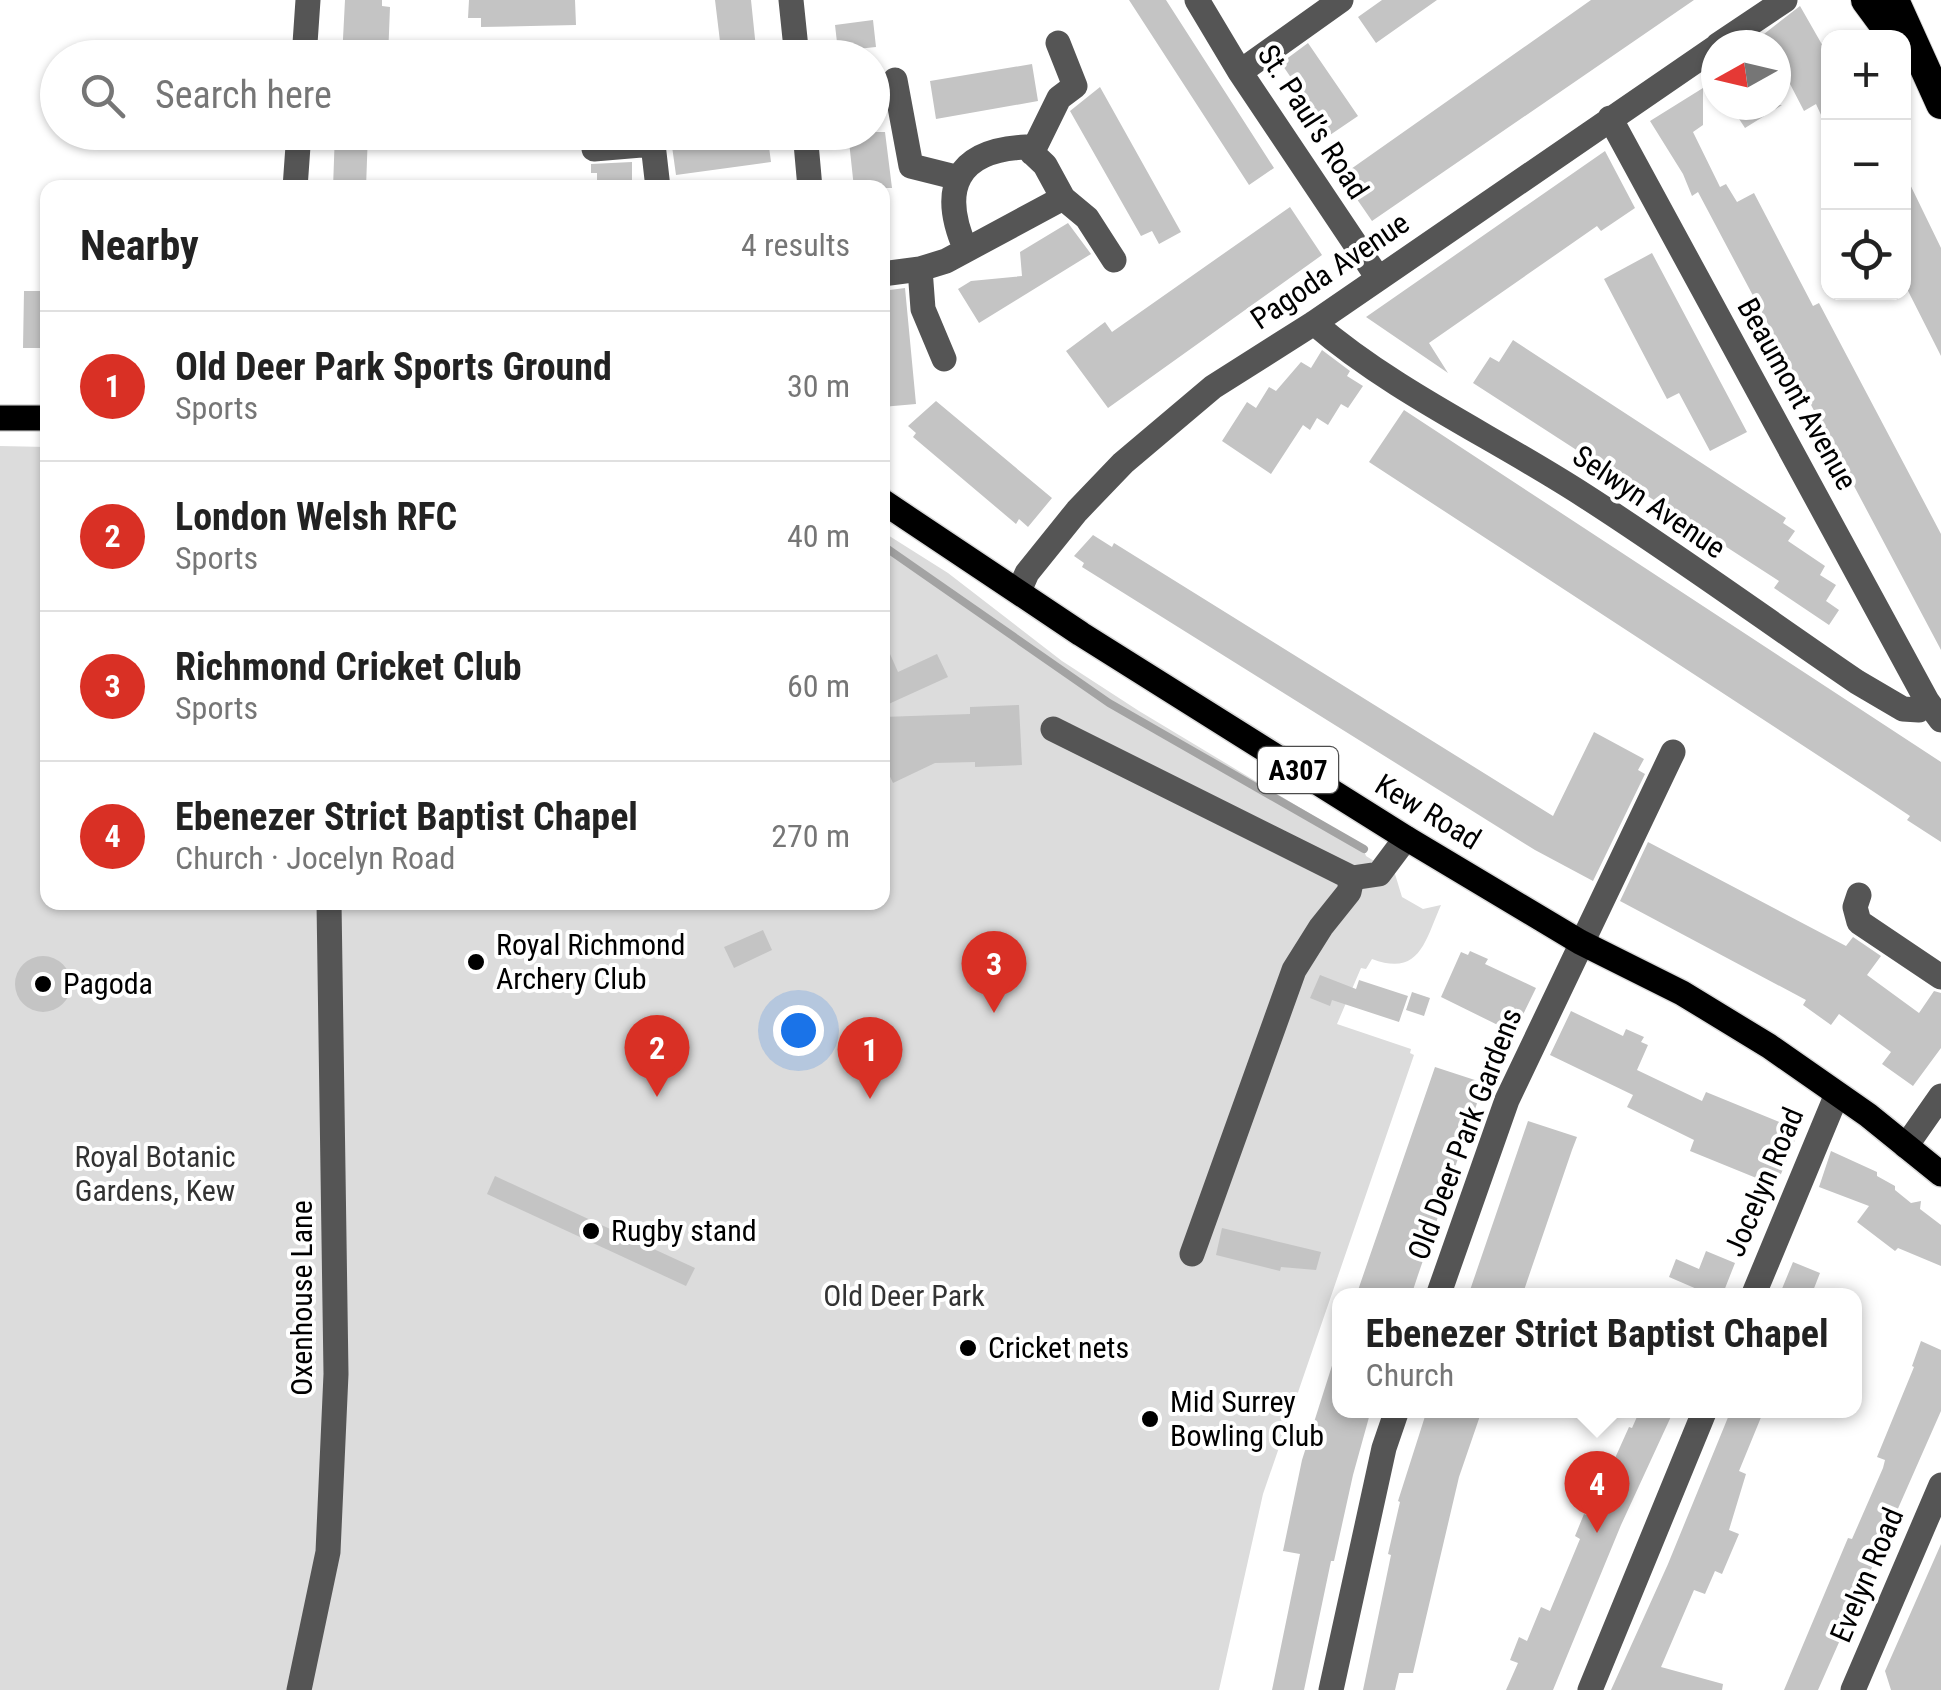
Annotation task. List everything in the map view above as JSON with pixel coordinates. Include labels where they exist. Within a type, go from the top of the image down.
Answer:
[{"type":"highway","points":[[1866,0],[1888,30]]},
{"type":"highway","points":[[1894,0],[1938,98]]},
{"type":"highway","points":[[1911,60],[1938,98]]},
{"type":"main road","points":[[0,418],[40,418]]},
{"type":"main road","name":"Kew Road","points":[[890,506],[1081,634],[1406,838],[1580,942],[1682,993],[1769,1046],[1941,1174]]},
{"type":"street","points":[[305,40],[308,0]]},
{"type":"street","points":[[791,0],[795,40]]},
{"type":"street","name":"St. Paul’s Road","points":[[1197,0],[1240,72],[1378,278]]},
{"type":"street","points":[[1240,72],[1341,0]]},
{"type":"street","name":"Pagoda Avenue","points":[[1741,30],[1785,0]]},
{"type":"street","points":[[1032,153],[1060,98],[1076,86],[1058,43]]},
{"type":"street","name":"Pagoda Avenue","points":[[1020,590],[1027,572],[1077,511],[1123,463],[1214,387],[1314,323],[1701,57]]},
{"type":"street","points":[[896,80],[911,166],[960,178]]},
{"type":"street","name":"Beaumont Avenue","points":[[1610,118],[1934,711]]},
{"type":"street","points":[[966,250],[955,224],[952,194],[964,168],[1001,148],[1026,147],[1044,165],[1063,198],[1087,218],[1114,260]]},
{"type":"street","points":[[296,180],[298,150]]},
{"type":"street","points":[[654,150],[657,180]]},
{"type":"street","points":[[807,150],[809,180]]},
{"type":"street","points":[[890,273],[920,270],[1063,198]]},
{"type":"street","points":[[920,270],[923,309],[944,358]]},
{"type":"street","name":"Selwyn Avenue","points":[[1314,323],[1408,389],[1586,496],[1857,682],[1903,709],[1934,711]]},
{"type":"street","points":[[1053,729],[1352,878],[1379,874],[1406,838]]},
{"type":"street","name":"Old Deer Park Gardens","points":[[1441,1288],[1507,1100],[1673,752]]},
{"type":"street","points":[[1192,1254],[1294,970],[1349,892],[1352,878]]},
{"type":"street","points":[[1859,895],[1854,907],[1859,922],[1941,977]]},
{"type":"street","name":"Oxenhouse Lane","points":[[299,1690],[328,1552],[335,1394],[329,910]]},
{"type":"street","name":"Jocelyn Road","points":[[1756,1288],[1837,1094]]},
{"type":"street","points":[[1906,1146],[1941,1096]]},
{"type":"street","points":[[1331,1690],[1384,1448],[1394,1418]]},
{"type":"street","points":[[1590,1690],[1702,1418]]},
{"type":"street","name":"Evelyn Road","points":[[1853,1690],[1941,1485]]},
{"type":"green space","name":"Old Deer Park","points":[[0,446],[40,447],[40,910],[890,910],[890,536],[948,573],[1062,661],[1362,845],[1366,856],[1395,874],[1402,897],[1423,909],[1441,905],[1425,943],[1411,959],[1388,963],[1372,959],[1366,969],[1361,968],[1337,1024],[1411,1049],[1414,1055],[1263,1494],[1219,1690],[0,1690]]},
{"type":"building","points":[[345,0],[382,0],[382,6],[390,7],[389,40],[343,40]]},
{"type":"building","points":[[469,0],[575,0],[576,25],[481,27],[481,18],[468,18]]},
{"type":"building","points":[[715,0],[751,0],[755,40],[720,40]]},
{"type":"building","points":[[1129,0],[1166,0],[1274,168],[1249,185]]},
{"type":"building","points":[[1382,0],[1437,0],[1376,43],[1358,17]]},
{"type":"building","points":[[1591,0],[1694,0],[1372,221],[1341,176]]},
{"type":"building","points":[[1800,6],[1821,43],[1821,115],[1816,104],[1804,111],[1791,86],[1791,30],[1769,30]]},
{"type":"building","points":[[873,20],[875,40],[837,40],[835,25]]},
{"type":"building","points":[[1308,43],[1358,116],[1330,135],[1281,63]]},
{"type":"building","points":[[1032,64],[1038,101],[936,119],[930,81]]},
{"type":"building","points":[[1100,87],[1181,232],[1159,244],[1152,231],[1141,236],[1070,111]]},
{"type":"building","points":[[1701,89],[1703,125],[1693,132],[1720,187],[1726,184],[1737,202],[1754,193],[1813,306],[1819,303],[1941,534],[1941,650],[1698,192],[1692,196],[1650,121]]},
{"type":"building","points":[[1740,120],[1758,120],[1745,128]]},
{"type":"building","points":[[334,150],[367,150],[366,180],[333,180]]},
{"type":"building","points":[[673,150],[769,150],[771,162],[676,175]]},
{"type":"building","points":[[850,150],[887,150],[892,188],[890,180],[853,180]]},
{"type":"building","points":[[1605,151],[1635,208],[1601,231],[1597,226],[1429,343],[1448,373],[1366,317]]},
{"type":"building","points":[[632,162],[632,180],[597,180],[597,173],[591,173],[591,164]]},
{"type":"building","points":[[1911,186],[1941,248],[1941,356],[1911,297]]},
{"type":"building","points":[[1290,207],[1322,255],[1108,408],[1066,351],[1105,322],[1112,332]]},
{"type":"building","points":[[1068,223],[1091,254],[979,323],[958,289],[971,281],[1022,276],[1020,252]]},
{"type":"building","points":[[1652,253],[1747,432],[1710,451],[1679,393],[1667,399],[1604,279]]},
{"type":"building","points":[[905,288],[916,404],[890,406],[890,290]]},
{"type":"building","points":[[24,291],[40,291],[40,348],[23,348]]},
{"type":"building","points":[[1513,340],[1786,518],[1783,523],[1795,531],[1788,541],[1825,566],[1820,575],[1836,585],[1826,601],[1839,610],[1829,625],[1774,588],[1779,581],[1473,383],[1490,357],[1499,362]]},
{"type":"building","points":[[1322,350],[1350,371],[1347,376],[1363,386],[1348,408],[1341,404],[1328,425],[1317,418],[1310,430],[1303,425],[1271,474],[1222,441],[1247,402],[1256,408],[1269,387],[1276,391],[1301,362],[1311,368]]},
{"type":"building","points":[[936,401],[1052,498],[1028,527],[1019,519],[1016,524],[913,437],[916,433],[908,426]]},
{"type":"building","points":[[1404,410],[1941,762],[1941,842],[1871,790],[1369,462]]},
{"type":"building","points":[[1093,535],[1112,547],[1114,543],[1553,816],[1594,732],[1644,759],[1638,770],[1645,774],[1593,881],[1535,850],[1082,567],[1084,563],[1074,556]]},
{"type":"building","points":[[890,654],[898,672],[937,654],[948,677],[890,703]]},
{"type":"building","points":[[1019,705],[1022,765],[975,767],[975,762],[935,763],[893,783],[890,717],[970,714],[970,707]]},
{"type":"building","points":[[1648,842],[1846,946],[1853,937],[1881,956],[1867,975],[1919,1013],[1934,991],[1941,993],[1941,1048],[1913,1086],[1882,1064],[1891,1052],[1839,1014],[1831,1025],[1803,1005],[1806,1000],[1620,901]]},
{"type":"building","points":[[763,930],[772,950],[734,968],[724,947]]},
{"type":"building","points":[[1470,951],[1488,959],[1485,964],[1536,988],[1514,1033],[1441,997],[1461,952],[1468,955]]},
{"type":"building","name":"Pagoda","points":[[43,956],[63,964],[71,984],[63,1004],[43,1012],[23,1004],[15,984],[23,964]]},
{"type":"building","points":[[1320,975],[1356,989],[1359,980],[1408,996],[1399,1022],[1332,1000],[1330,1006],[1310,998]]},
{"type":"building","points":[[1412,992],[1430,998],[1424,1016],[1406,1010]]},
{"type":"building","points":[[1571,1011],[1623,1036],[1626,1029],[1644,1037],[1641,1042],[1648,1045],[1637,1070],[1702,1101],[1706,1092],[1799,1130],[1776,1186],[1690,1151],[1694,1140],[1627,1107],[1633,1095],[1550,1055]]},
{"type":"building","points":[[1435,1067],[1484,1083],[1414,1288],[1359,1288]]},
{"type":"building","points":[[1528,1121],[1577,1137],[1525,1288],[1471,1288]]},
{"type":"building","points":[[1831,1151],[1877,1172],[1911,1203],[1921,1201],[1920,1209],[1941,1225],[1941,1266],[1898,1248],[1895,1251],[1857,1222],[1869,1206],[1819,1187]]},
{"type":"building","name":"Rugby stand","points":[[495,1176],[695,1268],[686,1286],[487,1194]]},
{"type":"building","points":[[1222,1228],[1321,1252],[1316,1270],[1281,1267],[1280,1271],[1216,1255]]},
{"type":"building","points":[[1706,1251],[1735,1263],[1725,1288],[1694,1288],[1669,1277],[1676,1259],[1699,1269]]},
{"type":"building","points":[[1793,1262],[1820,1273],[1814,1288],[1782,1288]]},
{"type":"building","points":[[1921,1341],[1941,1350],[1941,1411],[1818,1690],[1784,1690],[1848,1538],[1852,1539],[1883,1468],[1885,1460],[1877,1457]]},
{"type":"building","points":[[1332,1366],[1332,1418],[1369,1418],[1331,1561],[1304,1690],[1272,1690],[1300,1554],[1283,1551],[1302,1460]]},
{"type":"building","points":[[1424,1418],[1479,1418],[1459,1477],[1413,1673],[1399,1673],[1395,1690],[1363,1690],[1391,1555],[1388,1554],[1398,1501]]},
{"type":"building","points":[[1636,1418],[1670,1418],[1553,1690],[1506,1690],[1518,1663],[1510,1660],[1519,1637],[1527,1641],[1541,1607],[1550,1611],[1580,1539],[1575,1536],[1584,1514],[1589,1516],[1629,1427]]},
{"type":"building","points":[[1728,1418],[1761,1418],[1739,1471],[1746,1474],[1729,1530],[1739,1534],[1722,1574],[1715,1571],[1705,1594],[1694,1590],[1661,1667],[1723,1684],[1722,1690],[1611,1690]]},
{"type":"building","points":[[1941,1544],[1941,1690],[1891,1690],[1885,1671]]},
{"type":"waterway","points":[[890,551],[1109,703],[1364,849]]},
{"type":"place","name":"Royal Richmond Archery Club","points":[[476,962]]},
{"type":"place","name":"Pagoda","points":[[43,984]]},
{"type":"place","name":"Richmond Cricket Club","points":[[994,1013]]},
{"type":"place","name":"London Welsh RFC","points":[[657,1097]]},
{"type":"place","name":"Old Deer Park Sports Ground","points":[[870,1099]]},
{"type":"place","name":"Rugby stand","points":[[591,1231]]},
{"type":"place","name":"Cricket nets","points":[[968,1348]]},
{"type":"place","name":"Mid Surrey Bowling Club","points":[[1150,1419]]},
{"type":"place","name":"Ebenezer Strict Baptist Chapel","points":[[1597,1533]]},
{"type":"park label","name":"Royal Botanic Gardens, Kew","points":[[155,1174]]}]
